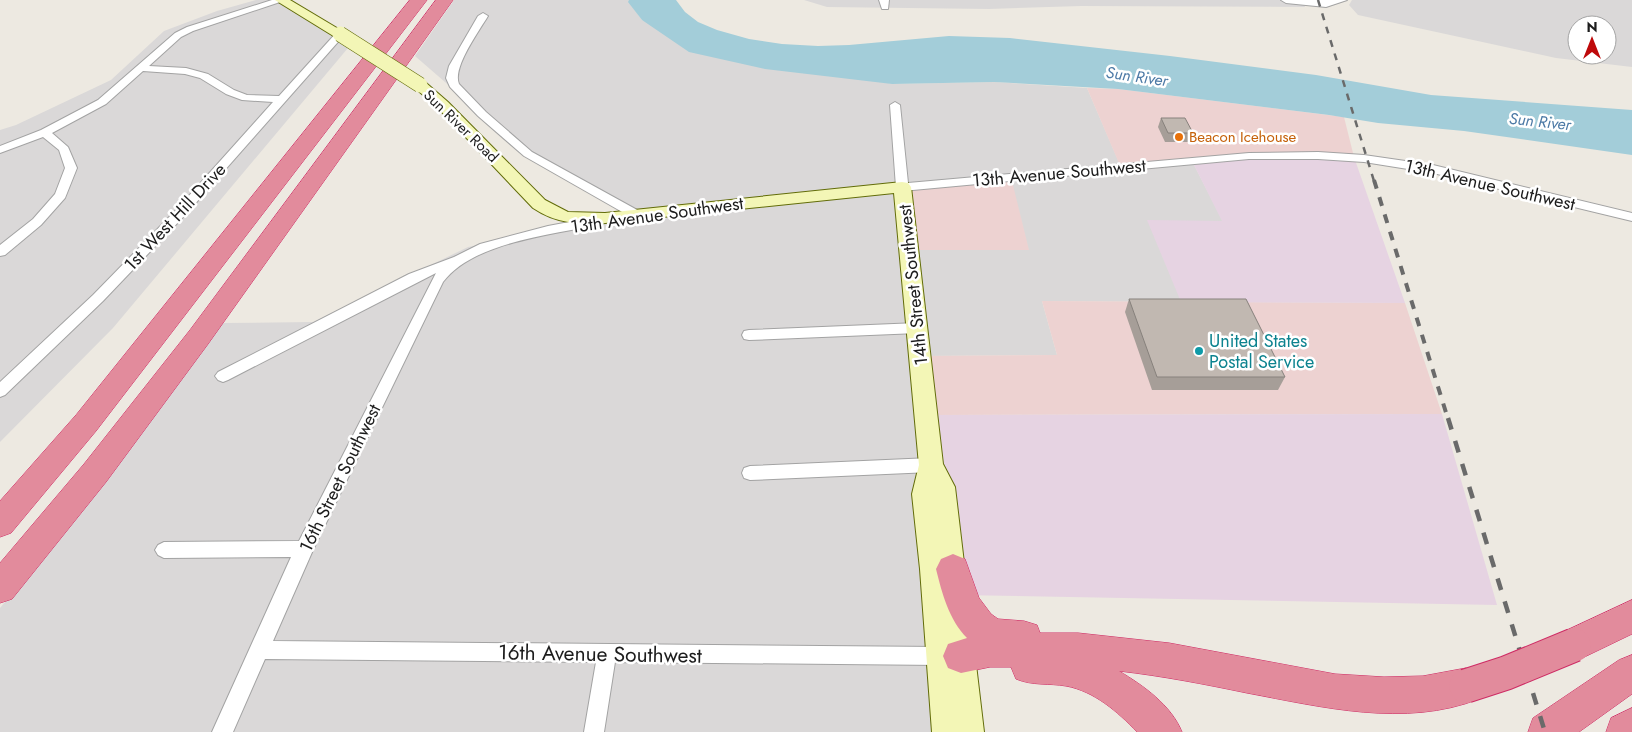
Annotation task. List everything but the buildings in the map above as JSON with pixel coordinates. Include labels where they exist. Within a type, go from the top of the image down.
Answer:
[{"type":"highway","points":[[0,523],[86,423],[419,0]]},
{"type":"highway","points":[[0,588],[95,473],[199,337],[445,0]]},
{"type":"highway","points":[[953,569],[960,595],[969,614],[981,627],[995,635],[1074,643],[1116,654]]},
{"type":"highway","points":[[951,656],[990,650],[1078,650],[1169,660],[1335,692],[1384,695],[1423,694],[1466,686],[1506,673],[1574,645],[1632,616]]},
{"type":"highway","points":[[951,656],[992,666],[1057,667],[1080,672],[1102,682],[1151,717],[1163,732]]},
{"type":"highway","points":[[1547,732],[1632,672]]},
{"type":"highway","points":[[1625,732],[1632,727]]},
{"type":"street","name":"Sun River Road","points":[[281,0],[340,34],[420,85],[443,105],[549,212],[583,220],[615,218]]},
{"type":"street","points":[[0,150],[44,132],[102,102],[178,35],[281,0]]},
{"type":"street","points":[[1286,0],[1326,4],[1342,0]]},
{"type":"street","points":[[483,16],[454,66],[451,78],[454,85],[482,114],[528,154],[635,214]]},
{"type":"street","name":"1st West Hill Drive","points":[[0,391],[98,298],[182,211],[340,34]]},
{"type":"street","points":[[140,68],[186,71],[204,76],[230,92],[246,98],[282,99]]},
{"type":"street","name":"14th Street Southwest","points":[[895,105],[931,465],[924,494],[933,569],[969,732]]},
{"type":"street","points":[[0,252],[37,222],[61,195],[71,168],[64,149],[44,132]]},
{"type":"street","name":"13th Avenue Southwest","points":[[484,247],[548,230],[635,214],[902,186],[1291,153],[1339,155],[1433,168],[1492,182],[1568,204],[1632,217]]},
{"type":"street","name":"16th Street Southwest","points":[[222,732],[304,549],[437,280],[446,269],[460,259],[484,247]]},
{"type":"street","points":[[223,376],[414,276],[460,259]]},
{"type":"street","points":[[749,335],[918,328]]},
{"type":"street","points":[[750,473],[931,465]]},
{"type":"street","name":"14th Street Southwest","points":[[931,465],[943,487],[953,569],[947,732]]},
{"type":"street","points":[[164,550],[304,549]]},
{"type":"street","name":"16th Avenue Southwest","points":[[260,650],[951,656]]},
{"type":"street","points":[[594,732],[608,654]]},
{"type":"shaded area","points":[[256,0],[281,0],[353,42],[113,328],[0,442],[0,130],[16,125],[111,80],[164,31],[217,11]]},
{"type":"shaded area","points":[[454,0],[629,0],[642,20],[892,84],[994,82],[1087,88],[1121,167],[1192,161],[1223,221],[1181,302],[1042,301],[1057,355],[921,356],[945,732],[0,732],[0,608],[92,498],[222,323],[313,322],[468,247],[634,214],[528,154],[415,56]]},
{"type":"shaded area","points":[[804,0],[1302,0],[1305,7],[1081,6],[989,9],[827,7]]},
{"type":"shaded area","points":[[1352,0],[1632,0],[1632,67],[1615,65],[1617,65],[1617,15],[1567,15],[1567,59],[1358,15],[1349,5]]},
{"type":"shaded area","points":[[1087,88],[1118,89],[1344,117],[1354,157],[1339,155],[1121,168]]},
{"type":"shaded area","points":[[1249,156],[1354,157],[1405,303],[1181,302],[1147,220],[1222,221],[1192,161]]},
{"type":"shaded area","points":[[1011,177],[1029,250],[909,250],[902,187]]},
{"type":"shaded area","points":[[1042,301],[1405,303],[1442,414],[926,415],[921,356],[1057,355]]},
{"type":"shaded area","points":[[1442,414],[1497,605],[959,595],[926,415]]},
{"type":"water","name":"Sun River","points":[[629,0],[676,0],[685,12],[698,22],[717,30],[749,39],[782,44],[849,45],[949,36],[1010,38],[1316,75],[1431,95],[1632,110],[1632,155],[1464,131],[1378,123],[1329,115],[1118,89],[994,82],[892,84],[765,69],[689,52],[642,20],[628,2]]},
{"type":"railway","points":[[1318,0],[1374,181]]},
{"type":"railway","points":[[1374,180],[1448,419]]},
{"type":"railway","points":[[1448,418],[1545,732]]},
{"type":"place","name":"Beacon Icehouse","points":[[1179,137]]},
{"type":"place","name":"United States Postal Service","points":[[1199,351]]}]
